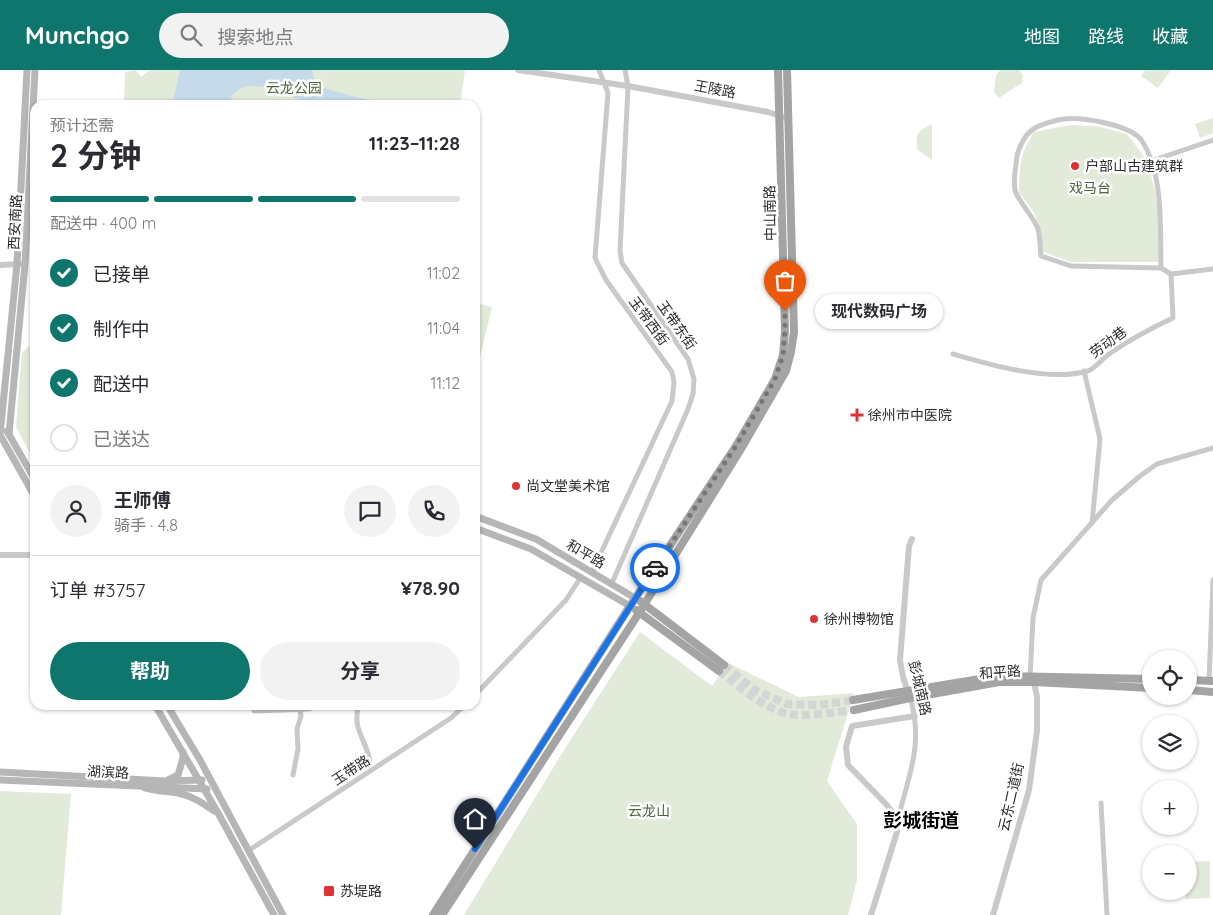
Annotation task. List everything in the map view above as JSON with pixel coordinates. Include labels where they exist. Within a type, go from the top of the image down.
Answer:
[{"type":"main road","name":"西安南路","points":[[0,435],[21,264],[27,70]]},
{"type":"main road","name":"西安南路","points":[[32,100],[34,70]]},
{"type":"main road","name":"中山南路","points":[[433,915],[630,606],[736,446],[775,379],[783,355],[785,330],[778,70]]},
{"type":"main road","name":"中山南路","points":[[442,915],[639,613],[746,441],[786,370],[794,332],[787,70]]},
{"type":"main road","name":"西安南路","points":[[9,434],[30,130]]},
{"type":"main road","points":[[0,374],[8,363]]},
{"type":"main road","points":[[1,418],[30,471]]},
{"type":"main road","points":[[0,435],[30,489]]},
{"type":"main road","name":"和平路","points":[[480,518],[536,539],[612,583],[644,604],[721,668],[630,606],[531,549],[480,530]]},
{"type":"main road","name":"和平路","points":[[853,700],[909,695],[1031,679],[1142,679]]},
{"type":"main road","name":"和平路","points":[[1031,679],[1142,687]]},
{"type":"main road","points":[[1197,680],[1211,681]]},
{"type":"main road","points":[[1197,691],[1213,692]]},
{"type":"main road","name":"和平路","points":[[854,710],[909,695]]},
{"type":"main road","points":[[158,710],[218,813],[274,915]]},
{"type":"main road","points":[[169,710],[210,780],[283,915]]},
{"type":"main road","points":[[166,781],[178,775],[183,758],[182,752]]},
{"type":"main road","name":"湖滨路","points":[[0,772],[166,781],[210,780]]},
{"type":"main road","name":"湖滨路","points":[[0,780],[214,789]]},
{"type":"main road","points":[[135,785],[154,791],[180,794],[203,803],[218,813]]},
{"type":"street","name":"王陵路","points":[[518,70],[625,85],[768,112],[789,119]]},
{"type":"street","name":"玉带西街","points":[[592,572],[672,401],[674,392],[672,372],[606,280],[595,258],[608,93],[607,83],[599,70]]},
{"type":"street","name":"玉带东街","points":[[612,583],[688,409],[693,394],[694,379],[688,359],[622,263],[620,251],[625,70]]},
{"type":"street","points":[[1160,268],[1159,203],[1156,180],[1149,152],[1141,139],[1126,130],[1085,120],[1063,119],[1036,127],[1026,136],[1018,153],[1016,192],[1028,209],[1038,229],[1041,256],[1071,266],[1160,268],[1171,274],[1213,269]]},
{"type":"street","points":[[1151,161],[1213,140]]},
{"type":"street","points":[[0,265],[21,264]]},
{"type":"street","name":"劳动巷","points":[[952,354],[996,366],[1058,375],[1090,370],[1137,335],[1173,318],[1171,274]]},
{"type":"street","points":[[1084,371],[1100,439],[1092,524]]},
{"type":"street","points":[[1031,679],[1033,618],[1041,580],[1112,500],[1140,476],[1157,464],[1213,448]]},
{"type":"street","name":"彭城南路","points":[[900,811],[915,756],[916,730],[914,716],[900,660],[909,546],[912,539]]},
{"type":"street","points":[[0,555],[30,555]]},
{"type":"street","points":[[480,690],[566,600],[581,578]]},
{"type":"street","points":[[1211,681],[1212,580]]},
{"type":"street","name":"云东二道街","points":[[993,915],[1029,790],[1037,731],[1038,697],[1031,679]]},
{"type":"street","points":[[254,711],[300,710],[301,716],[297,729],[298,749],[293,775]]},
{"type":"street","points":[[358,710],[356,718],[358,730],[366,747],[370,762]]},
{"type":"street","name":"玉带路","points":[[249,854],[451,718],[460,710]]},
{"type":"street","points":[[871,915],[898,832],[896,817],[848,765],[846,747],[852,726],[914,716]]},
{"type":"street","points":[[1101,803],[1107,915]]},
{"type":"green space","name":"云龙公园","points":[[136,70],[141,77],[150,70],[465,70],[461,100],[124,100],[125,72]]},
{"type":"green space","points":[[1000,70],[1020,70],[1023,82],[999,98],[994,92],[996,75]]},
{"type":"green space","points":[[1145,70],[1171,70],[1158,88],[1141,76]]},
{"type":"green space","points":[[1213,118],[1213,133],[1200,138],[1195,124]]},
{"type":"green space","points":[[932,124],[932,160],[917,149],[917,136],[924,128]]},
{"type":"green space","name":"戏马台","points":[[1070,125],[1096,126],[1127,134],[1146,159],[1155,190],[1158,214],[1159,262],[1070,262],[1042,251],[1041,233],[1037,219],[1019,193],[1021,161],[1025,148],[1034,132]]},
{"type":"green space","points":[[480,304],[492,307],[480,357]]},
{"type":"green space","points":[[30,346],[30,454],[16,427],[22,352]]},
{"type":"green space","name":"云龙山","points":[[640,632],[712,686],[728,663],[799,697],[854,693],[827,781],[857,824],[857,880],[848,915],[464,915],[564,750]]},
{"type":"green space","points":[[0,791],[71,794],[61,915],[0,915]]},
{"type":"green space","points":[[1210,861],[1210,898],[1197,899],[1197,862]]},
{"type":"water","name":"云龙公园","points":[[180,70],[312,70],[313,76],[321,87],[371,100],[302,100],[260,86],[249,86],[239,89],[231,97],[232,100],[174,100]]},
{"type":"tunnel","points":[[724,665],[755,690],[787,704],[820,705],[853,700]]},
{"type":"tunnel","points":[[719,671],[758,700],[784,713],[808,715],[854,710]]},
{"type":"way so far","points":[[655,568],[736,446],[775,379],[783,355],[785,311]]},
{"type":"place","name":"户部山古建筑群","points":[[1075,166]]},
{"type":"place","name":"现代数码广场","points":[[785,311]]},
{"type":"place","name":"徐州市中医院","points":[[857,415]]},
{"type":"place","name":"尚文堂美术馆","points":[[516,486]]},
{"type":"place","name":"徐州博物馆","points":[[814,619]]},
{"type":"place","name":"苏堤路","points":[[329,891]]},
{"type":"district","name":"彭城街道","points":[[921,820]]},
{"type":"route","points":[[475,849],[655,568]]}]
